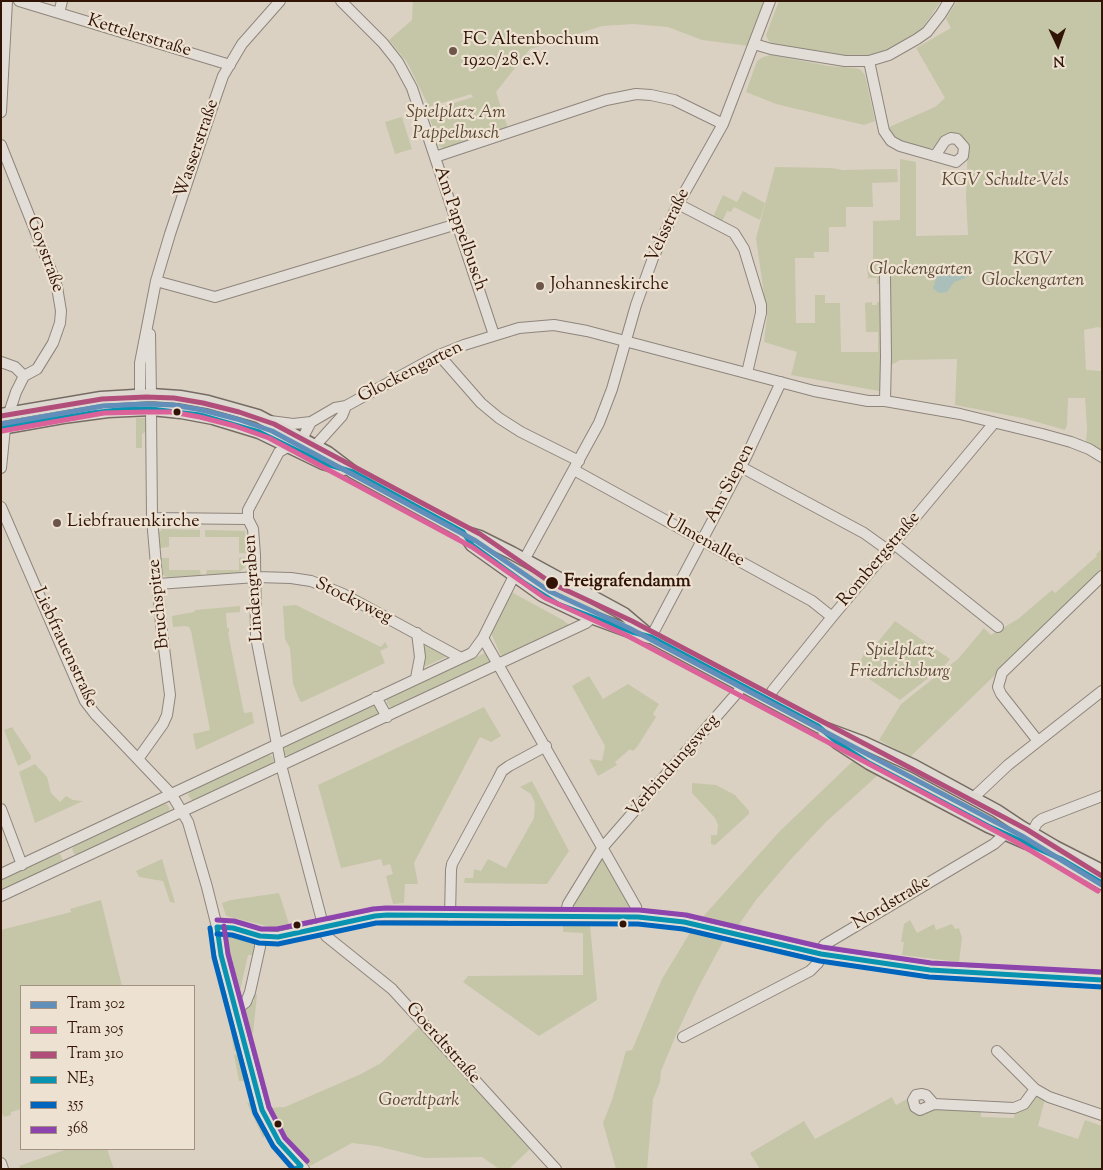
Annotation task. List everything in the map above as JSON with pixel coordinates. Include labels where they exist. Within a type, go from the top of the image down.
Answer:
[{"type":"main road","points":[[145,395],[151,413]]},
{"type":"main road","points":[[353,472],[323,463],[259,432],[213,418],[181,412],[151,413],[122,410],[82,414],[3,428],[5,414],[101,398],[145,395],[180,397],[244,411],[328,453],[353,472],[463,532],[480,537],[624,614],[651,637],[818,726],[884,751],[997,811],[1032,834],[1102,871]]},
{"type":"main road","points":[[463,532],[472,546],[558,604],[632,632],[651,637]]},
{"type":"main road","points":[[514,576],[524,560]]},
{"type":"main road","points":[[593,617],[595,599]]},
{"type":"main road","points":[[818,726],[838,743],[869,763],[988,826],[1061,859],[1102,883]]},
{"type":"main road","points":[[988,826],[997,811]]},
{"type":"street","points":[[1,112],[7,1]]},
{"type":"street","name":"Kettelerstraße","points":[[19,1],[230,64]]},
{"type":"street","points":[[59,13],[62,1]]},
{"type":"street","name":"Wasserstraße","points":[[145,395],[150,313],[156,281],[210,111],[223,76],[230,64],[246,39],[280,1]]},
{"type":"street","name":"Am Pappelbusch","points":[[341,1],[383,43],[398,62],[415,97],[494,335]]},
{"type":"street","name":"Velsstraße","points":[[524,560],[599,423],[612,389],[636,305],[653,258],[678,204],[723,124],[770,1]]},
{"type":"street","points":[[754,44],[772,49],[845,61],[869,61],[889,55],[917,39],[926,32],[949,1]]},
{"type":"street","points":[[869,61],[886,137],[900,146],[935,156]]},
{"type":"street","points":[[434,157],[606,100],[636,94],[674,100],[723,124]]},
{"type":"street","name":"Goystraße","points":[[1,145],[52,273],[60,302],[60,324],[53,343],[37,369],[24,376],[5,414]]},
{"type":"street","points":[[678,204],[734,233],[744,249],[762,313],[747,374]]},
{"type":"street","points":[[156,281],[215,296],[457,224]]},
{"type":"street","points":[[885,275],[885,401]]},
{"type":"street","name":"Glockengarten","points":[[269,422],[293,424],[311,422],[335,408],[346,406],[438,355],[519,328],[554,325],[587,331],[814,390],[868,401],[885,401],[960,414],[1071,442],[1089,449],[1102,457]]},
{"type":"street","name":"Ulmenallee","points":[[438,355],[481,404],[499,418],[702,541],[812,601],[832,617]]},
{"type":"street","points":[[1,362],[14,367],[24,376]]},
{"type":"street","name":"Am Siepen","points":[[651,637],[741,467],[781,382]]},
{"type":"street","name":"Glockengarten","points":[[315,446],[342,416],[346,406]]},
{"type":"street","name":"Bruchspitze","points":[[138,759],[162,724],[169,705],[170,687],[152,518],[151,413]]},
{"type":"street","points":[[290,446],[302,439],[311,422]]},
{"type":"street","name":"Rombergstraße","points":[[768,699],[773,690],[832,617],[994,423]]},
{"type":"street","points":[[1,468],[3,428]]},
{"type":"street","points":[[290,446],[315,446]]},
{"type":"street","name":"Lindengraben","points":[[277,744],[256,637],[256,577],[252,529],[248,519],[248,510],[279,452],[290,446]]},
{"type":"street","points":[[741,467],[892,547],[998,627]]},
{"type":"street","name":"Liebfrauenstraße","points":[[1,507],[86,701],[95,714],[172,795]]},
{"type":"street","points":[[152,518],[248,519]]},
{"type":"street","points":[[1,874],[472,653],[484,638],[514,576]]},
{"type":"street","points":[[1038,741],[1001,694],[998,687],[1002,673],[1077,598],[1102,576]]},
{"type":"street","name":"Stockyweg","points":[[158,584],[256,577],[300,578],[323,584],[461,658]]},
{"type":"street","points":[[1,896],[387,717],[586,623],[593,617]]},
{"type":"street","points":[[416,678],[420,657],[417,633]]},
{"type":"street","points":[[484,638],[636,907],[638,917]]},
{"type":"street","name":"Verbindungsweg","points":[[565,916],[568,904],[603,848],[743,686]]},
{"type":"street","points":[[973,798],[997,774],[1102,690]]},
{"type":"street","points":[[376,697],[387,717]]},
{"type":"street","points":[[277,744],[281,765]]},
{"type":"street","points":[[450,916],[450,870],[452,864],[502,771],[546,746]]},
{"type":"street","name":"Goerdtstraße","points":[[281,765],[326,936],[392,988],[556,1169]]},
{"type":"street","points":[[172,795],[188,822],[196,848],[217,927],[221,955],[262,1110],[279,1142],[300,1168]]},
{"type":"street","points":[[1032,834],[1037,823],[1042,819],[1102,796]]},
{"type":"street","points":[[1,809],[22,865]]},
{"type":"street","name":"Nordstraße","points":[[682,1037],[810,971],[818,963],[824,945],[994,844],[1005,834]]},
{"type":"street","points":[[63,846],[71,863]]},
{"type":"street","points":[[217,927],[233,928],[260,936],[278,937],[375,916],[638,917],[702,926],[821,954],[930,970],[1102,980]]},
{"type":"street","points":[[236,1010],[246,1002],[250,992],[260,947],[260,936]]},
{"type":"street","points":[[997,1051],[1035,1089],[1102,1115]]},
{"type":"street","points":[[934,1104],[1020,1107],[1035,1089]]},
{"type":"street","points":[[1,1163],[3,1169]]},
{"type":"green space","name":"Spielplatz Am Pappelbusch","points":[[413,1],[764,1],[749,46],[702,40],[668,27],[633,24],[602,26],[530,49],[496,92],[508,128],[487,135],[487,133],[445,149],[439,146],[430,119],[432,110],[473,97],[471,94],[429,107],[407,62],[389,40],[412,20]]},
{"type":"green space","points":[[779,1],[941,1],[919,33],[901,45],[882,53],[868,56],[844,56],[795,49],[773,44],[768,40],[766,35]]},
{"type":"green space","points":[[957,1],[1102,1],[1102,453],[1086,443],[1085,398],[1068,398],[1067,425],[1065,430],[1023,418],[955,405],[957,359],[900,360],[890,366],[890,393],[791,375],[797,352],[764,342],[767,316],[756,238],[775,167],[843,170],[897,169],[898,182],[872,183],[873,207],[846,207],[846,227],[829,227],[829,252],[814,252],[814,258],[795,258],[796,323],[815,323],[815,295],[825,295],[825,303],[840,303],[841,352],[878,352],[878,332],[866,332],[865,303],[872,302],[872,305],[877,305],[877,302],[881,302],[880,284],[877,284],[877,278],[868,278],[867,265],[873,264],[873,221],[900,220],[900,159],[916,162],[916,236],[968,235],[966,198],[968,142],[962,137],[925,149],[897,142],[887,128],[935,107],[945,98],[916,48],[951,28],[946,19]],"holes":[[[1101,328],[1101,371],[1086,370],[1084,330]]]},
{"type":"green space","points":[[771,55],[861,70],[865,75],[875,121],[864,125],[776,104],[746,92],[757,61]]},
{"type":"green space","points":[[402,117],[412,149],[395,154],[385,122]]},
{"type":"green space","points":[[743,191],[765,203],[760,220],[734,207],[731,212],[727,211],[722,222],[713,217],[723,195],[737,202]]},
{"type":"green space","points":[[136,418],[148,418],[149,430],[142,434],[142,448],[136,448]]},
{"type":"green space","points":[[162,529],[200,530],[200,537],[169,537],[169,547],[160,548],[159,533]]},
{"type":"green space","points":[[205,530],[245,531],[246,553],[239,553],[239,537],[205,537]]},
{"type":"green space","points":[[1102,549],[1102,572],[910,757],[879,740],[901,704],[958,659],[984,628],[991,635],[1018,619],[1052,590],[1055,593],[1097,556],[1096,554]]},
{"type":"green space","points":[[246,557],[245,567],[239,573],[207,575],[206,573],[207,570],[239,570],[239,558]]},
{"type":"green space","points":[[161,558],[169,558],[169,570],[200,570],[201,576],[167,577],[163,575]]},
{"type":"green space","points":[[510,593],[563,620],[569,625],[502,658],[491,633]]},
{"type":"green space","points":[[296,605],[381,647],[385,642],[388,647],[380,651],[385,663],[302,702],[300,701],[293,684],[290,648],[285,639],[283,606]]},
{"type":"green space","points":[[240,606],[240,612],[226,613],[227,628],[229,628],[228,633],[244,713],[252,712],[254,723],[196,750],[193,734],[210,730],[191,631],[189,627],[185,626],[173,627],[172,616],[194,612],[195,610]]},
{"type":"green space","name":"Spielplatz Friedrichsburg","points":[[895,621],[950,659],[900,700],[856,670],[865,652],[868,654]]},
{"type":"green space","points":[[426,644],[447,656],[424,667],[423,648]]},
{"type":"green space","points":[[485,653],[490,659],[489,663],[392,709],[387,703],[387,699]]},
{"type":"green space","points":[[589,676],[603,699],[628,684],[659,704],[653,714],[656,717],[637,747],[633,751],[630,749],[615,762],[617,765],[598,776],[589,759],[602,761],[605,746],[572,686]]},
{"type":"green space","points":[[373,705],[377,707],[379,715],[290,756],[285,755],[285,746]]},
{"type":"green space","points":[[484,707],[501,736],[491,742],[480,737],[414,863],[418,884],[405,884],[404,903],[393,904],[386,876],[393,874],[390,864],[383,866],[381,859],[341,868],[318,785]]},
{"type":"green space","points":[[12,727],[31,756],[31,759],[18,766],[4,730]]},
{"type":"green space","points":[[267,754],[272,756],[274,760],[272,765],[194,801],[188,795],[190,791]]},
{"type":"green space","points":[[854,760],[878,775],[826,822],[792,858],[756,900],[740,923],[739,929],[700,920],[779,832]]},
{"type":"green space","points":[[35,764],[47,777],[51,793],[60,802],[66,796],[73,800],[83,801],[35,823],[19,772]]},
{"type":"green space","points":[[532,781],[569,851],[547,884],[464,883],[465,878],[473,878],[474,869],[481,871],[488,859],[506,868],[534,818],[535,803],[531,794],[520,787]]},
{"type":"green space","points":[[692,783],[716,785],[735,795],[749,811],[749,814],[715,845],[711,844],[711,835],[717,835],[718,825],[715,818],[692,793]]},
{"type":"green space","points":[[160,803],[167,804],[170,809],[165,815],[79,855],[74,854],[72,849],[75,844]]},
{"type":"green space","points":[[55,853],[60,854],[63,860],[60,864],[1,891],[1,879]]},
{"type":"green space","points":[[162,859],[175,903],[170,902],[163,881],[139,877],[136,871]]},
{"type":"green space","points":[[601,859],[603,859],[630,907],[571,907]]},
{"type":"green space","points":[[279,893],[290,927],[279,929],[226,916],[222,903],[231,900]]},
{"type":"green space","points":[[101,900],[122,985],[20,985],[20,1109],[4,1117],[1,1111],[1,930],[71,912],[70,909]]},
{"type":"green space","points":[[910,920],[917,933],[934,924],[936,930],[952,924],[955,929],[959,928],[962,938],[959,962],[902,955],[904,942],[901,942],[904,924]]},
{"type":"green space","points":[[563,925],[590,925],[597,1000],[539,1036],[463,982],[468,976],[583,975],[583,933],[563,932]]},
{"type":"green space","points":[[691,931],[725,938],[698,988],[661,1071],[660,1082],[653,1099],[647,1169],[616,1169],[603,1123],[612,1100],[626,1051],[632,1050],[662,979]]},
{"type":"green space","points":[[231,932],[253,938],[255,942],[255,955],[248,955],[239,995],[246,996],[242,1002],[238,1001],[224,952],[226,935]]},
{"type":"green space","points":[[254,995],[257,995],[253,1033],[245,1034],[241,1015],[254,1001]]},
{"type":"green space","points":[[228,999],[242,1050],[234,1051],[226,1000]]},
{"type":"green space","name":"Goerdtpark","points":[[421,1025],[489,1103],[532,1147],[509,1169],[499,1169],[482,1157],[425,1158],[377,1146],[352,1143],[310,1166],[297,1153],[280,1125],[282,1124],[279,1119],[277,1121],[274,1116],[270,1116],[267,1108],[285,1107],[361,1074],[381,1063]]},
{"type":"green space","points":[[242,1054],[248,1081],[239,1081],[234,1055]]},
{"type":"green space","points":[[1037,1094],[1045,1099],[1038,1126],[1078,1139],[1085,1120],[1102,1126],[1102,1169],[760,1169],[750,1153],[804,1121],[815,1139],[892,1097],[896,1105],[911,1097],[928,1111],[935,1109],[981,1110],[981,1117],[1014,1118],[1015,1112],[1026,1108]]},
{"type":"green space","points":[[247,1103],[256,1105],[267,1132],[263,1138]]},
{"type":"green space","points":[[64,1150],[107,1150],[114,1169],[20,1169],[19,1166]]},
{"type":"water","points":[[941,264],[962,266],[967,271],[965,278],[954,282],[947,292],[941,293],[933,288]]},
{"type":"tram line","name":"310","points":[[1,416],[102,399],[146,397],[174,398],[203,403],[239,412],[274,424],[480,534],[553,584],[632,621],[1026,829],[1102,876]]},
{"type":"tram line","name":"302","points":[[1,424],[103,406],[146,404],[173,405],[202,410],[272,431],[476,541],[549,591],[629,628],[1022,836],[1102,885]]},
{"type":"tram line","name":"305","points":[[2,431],[104,413],[172,412],[235,426],[269,438],[472,547],[545,598],[626,635],[1018,843],[1098,891]]},
{"type":"transit line","name":"NE3","points":[[1,428],[92,413],[126,409],[151,409],[200,415],[259,432],[323,463],[353,472],[463,532],[472,545],[523,582],[558,604],[632,632],[651,637],[818,726],[838,743],[869,763],[988,826],[1061,859],[1102,883]]},
{"type":"transit line","name":"368","points":[[217,920],[234,921],[261,929],[277,929],[386,908],[639,910],[686,915],[822,947],[931,963],[1102,972]]},
{"type":"transit line","name":"NE3","points":[[295,1169],[301,1166],[279,1142],[262,1110],[221,955],[217,927],[233,928],[260,936],[278,937],[387,915],[638,917],[684,922],[821,954],[930,970],[1102,980]]},
{"type":"transit line","name":"355","points":[[217,934],[232,935],[259,943],[278,944],[376,923],[638,924],[683,929],[820,961],[929,977],[1102,987]]},
{"type":"transit line","name":"368","points":[[224,926],[228,954],[269,1107],[285,1138],[307,1161]]},
{"type":"transit line","name":"355","points":[[210,928],[214,957],[255,1113],[273,1146],[293,1169]]},
{"type":"place","name":"FC Altenbochum 1920/28 e.V.","points":[[453,51]]},
{"type":"place","name":"Johanneskirche","points":[[540,286]]},
{"type":"place","name":"Liebfrauenkirche","points":[[57,523]]},
{"type":"place","name":"Freigrafendamm","points":[[552,583]]},
{"type":"park label","name":"KGV Schulte-Vels","points":[[1005,182]]},
{"type":"park label","name":"KGV Glockengarten","points":[[1033,271]]}]
